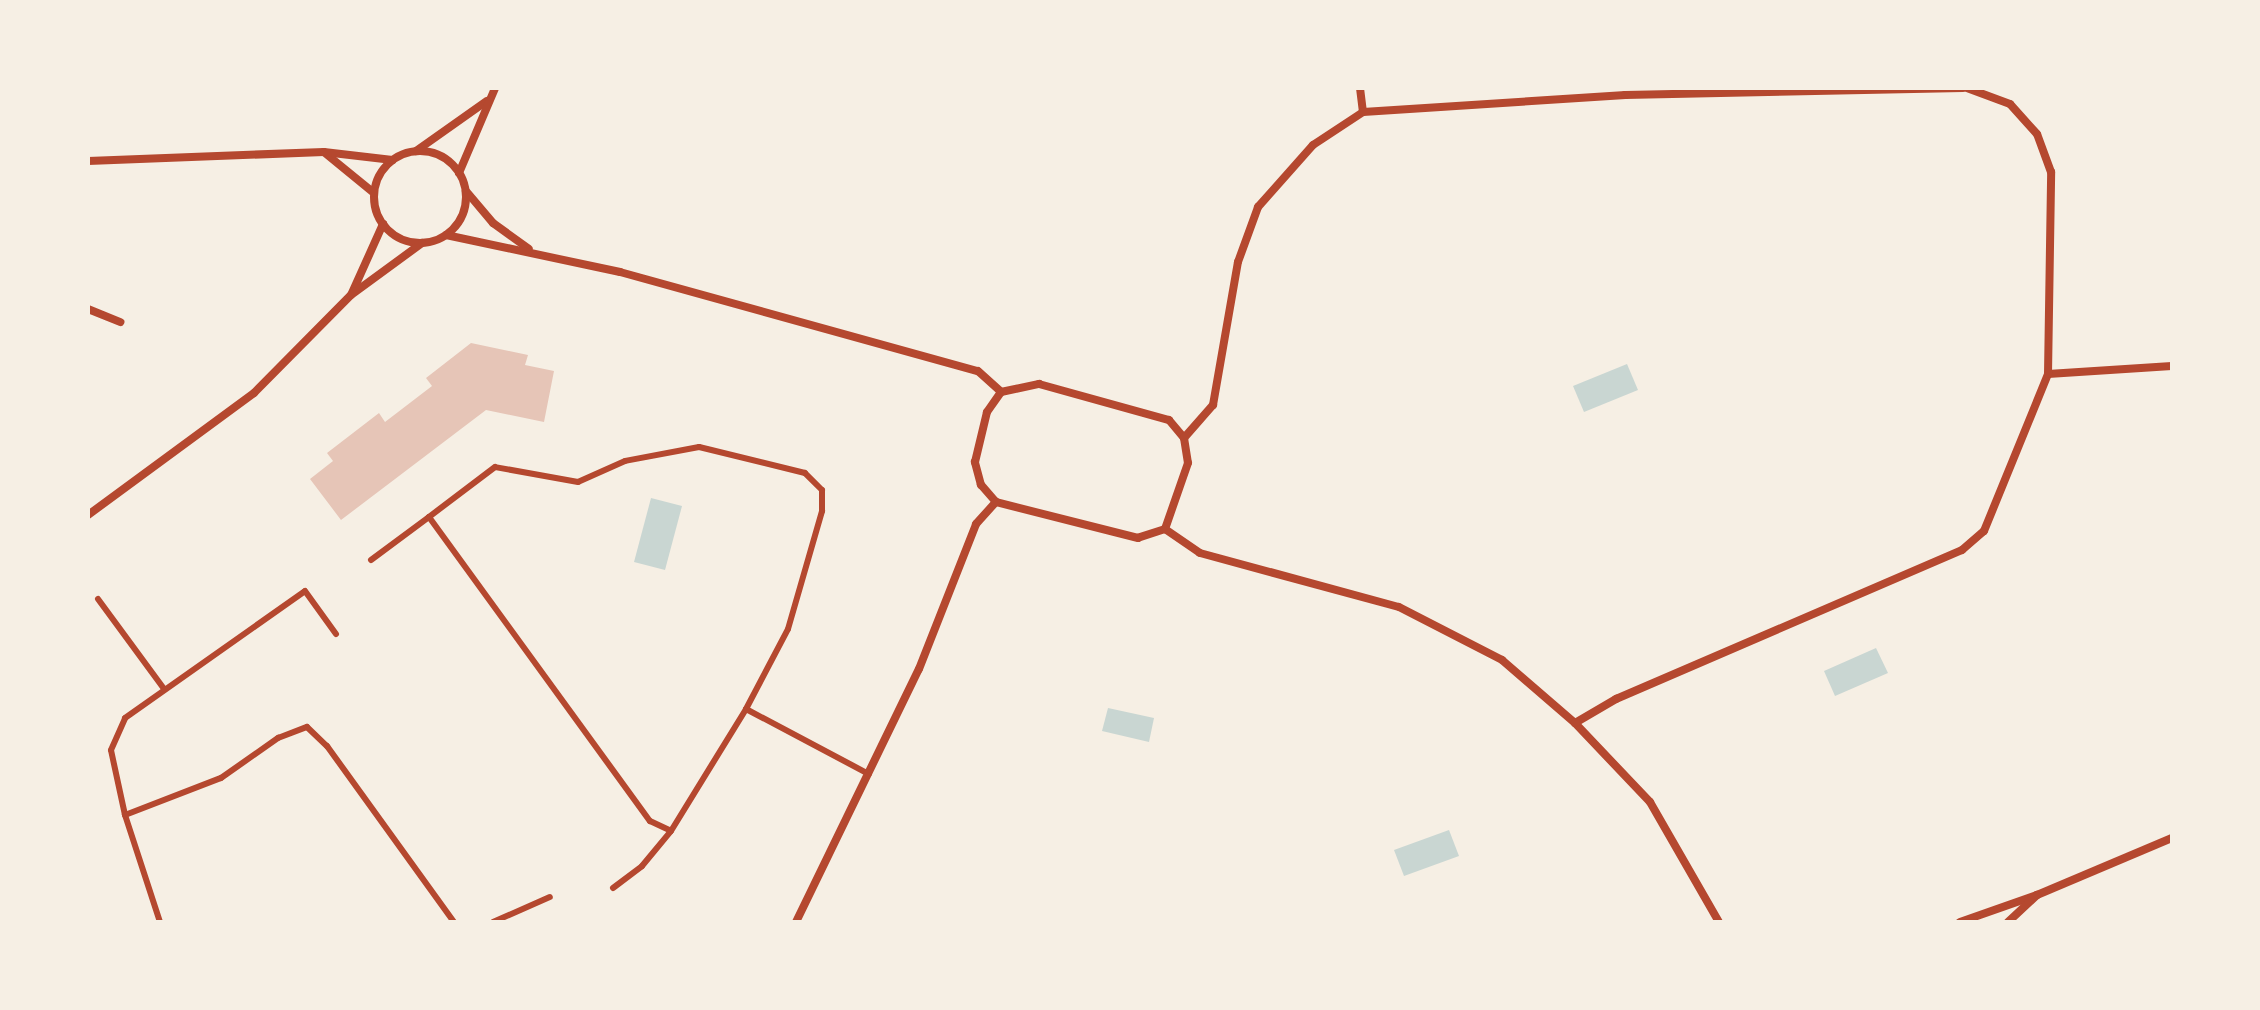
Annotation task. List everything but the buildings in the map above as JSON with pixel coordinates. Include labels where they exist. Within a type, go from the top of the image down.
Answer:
[{"type":"street","points":[[459,173],[495,88]]},
{"type":"street","points":[[1360,88],[1363,112]]},
{"type":"street","points":[[1184,438],[1213,405],[1238,262],[1258,207],[1313,145],[1363,112],[1624,92],[1965,88],[2010,104],[2037,134],[2051,172],[2048,374],[1984,531],[1962,550],[1616,699],[1575,723]]},
{"type":"street","points":[[88,161],[324,152],[393,160],[414,152],[487,101]]},
{"type":"street","points":[[324,152],[374,193],[383,224],[393,235],[422,243]]},
{"type":"street","points":[[414,152],[440,155],[459,173],[466,191],[493,223],[531,250]]},
{"type":"street","points":[[374,193],[393,160]]},
{"type":"street","points":[[446,235],[465,209],[466,191]]},
{"type":"street","points":[[351,295],[383,224]]},
{"type":"street","points":[[88,515],[254,393],[351,295],[422,243],[446,235],[531,250],[978,371],[1001,392]]},
{"type":"street","points":[[88,309],[120,322]]},
{"type":"street","points":[[2048,374],[2172,366]]},
{"type":"street","points":[[1039,384],[1169,420],[1184,438],[1188,463],[1165,529],[1138,538],[996,502],[981,485],[975,462],[987,412],[1001,392],[1039,384]]},
{"type":"street","points":[[796,922],[919,669],[976,524],[996,502]]},
{"type":"street","points":[[1165,529],[1200,553],[1399,607],[1502,660],[1575,723],[1650,802],[1719,922]]},
{"type":"street","points":[[1960,922],[2037,895],[2172,838]]},
{"type":"street","points":[[2008,922],[2037,895]]},
{"type":"lane","points":[[371,560],[495,467],[578,482],[625,461],[699,447],[805,473],[822,490],[822,511],[788,629],[746,709],[671,831],[642,866],[613,888]]},
{"type":"lane","points":[[429,517],[650,821],[671,831]]},
{"type":"lane","points":[[160,922],[125,815],[111,750],[125,718],[305,591],[336,634]]},
{"type":"lane","points":[[98,599],[164,689]]},
{"type":"lane","points":[[746,709],[869,774]]},
{"type":"lane","points":[[125,815],[221,778],[278,738],[307,727],[327,746],[454,922]]},
{"type":"lane","points":[[493,922],[550,897]]},
{"type":"shaded area","points":[[1627,364],[1638,390],[1584,412],[1573,386]]},
{"type":"shaded area","points":[[651,498],[682,506],[665,570],[634,562]]},
{"type":"shaded area","points":[[1876,648],[1888,673],[1835,696],[1824,671]]},
{"type":"shaded area","points":[[1108,708],[1154,718],[1149,742],[1102,731]]},
{"type":"shaded area","points":[[1449,830],[1459,856],[1404,876],[1394,850]]}]
